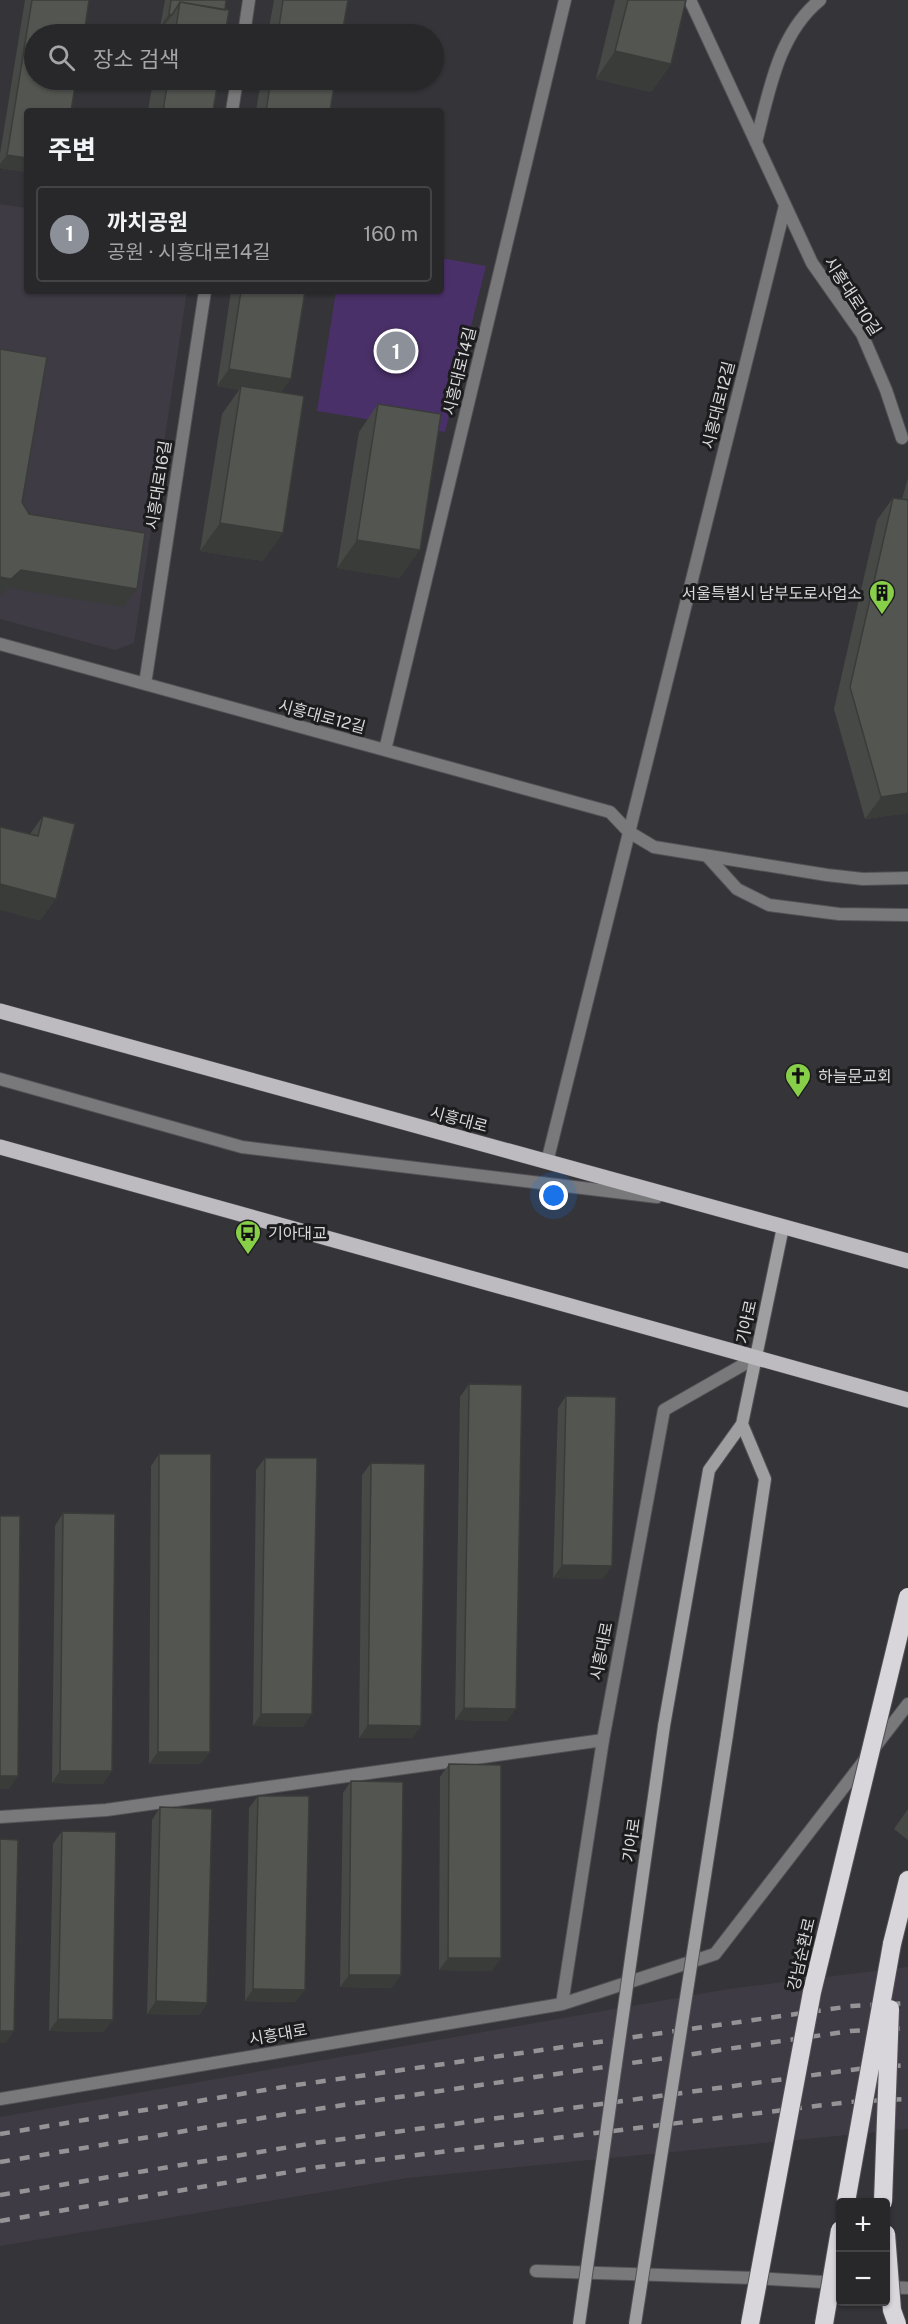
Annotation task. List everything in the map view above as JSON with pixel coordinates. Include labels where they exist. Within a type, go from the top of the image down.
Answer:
[{"type":"highway","name":"강남순환로","points":[[750,2324],[812,1992],[908,1597]]},
{"type":"highway","points":[[847,2198],[892,1944],[908,1881]]},
{"type":"highway","points":[[884,2198],[892,1944]]},
{"type":"highway","points":[[824,2324],[836,2252]]},
{"type":"highway","points":[[887,2252],[892,2310],[897,2324]]},
{"type":"main road","name":"시흥대로","points":[[0,1011],[908,1261]]},
{"type":"main road","points":[[0,1147],[908,1400]]},
{"type":"main road","name":"기아로","points":[[579,2324],[664,1726],[709,1470],[742,1424],[783,1227]]},
{"type":"main road","points":[[635,2324],[765,1479],[742,1424]]},
{"type":"street","points":[[245,24],[249,0]]},
{"type":"street","name":"시흥대로14길","points":[[385,750],[566,0]]},
{"type":"street","points":[[690,0],[784,206]]},
{"type":"street","points":[[756,142],[777,66],[788,39],[797,23],[820,0]]},
{"type":"street","points":[[232,108],[235,90]]},
{"type":"street","name":"시흥대로12길","points":[[547,1162],[784,206]]},
{"type":"street","name":"시흥대로10길","points":[[784,206],[812,263],[862,334],[886,390],[902,438]]},
{"type":"street","name":"시흥대로16길","points":[[145,684],[205,294]]},
{"type":"street","name":"시흥대로12길","points":[[0,644],[609,812],[629,832],[654,847],[863,879],[908,878]]},
{"type":"street","points":[[708,857],[737,889],[769,904],[839,914],[908,915]]},
{"type":"street","points":[[0,1079],[242,1147],[688,1201]]},
{"type":"street","points":[[0,1139],[48,1161]]},
{"type":"street","name":"시흥대로","points":[[562,2004],[603,1740],[664,1410],[755,1358]]},
{"type":"street","name":"시흥대로","points":[[0,2099],[562,2004],[715,1954],[908,1704]]},
{"type":"street","points":[[0,1817],[106,1810],[603,1740]]},
{"type":"street","points":[[536,2271],[836,2283]]},
{"type":"street","points":[[890,2287],[908,2288]]},
{"type":"shaded area","points":[[0,204],[24,208],[24,294],[187,294],[134,643],[115,650],[0,619]]},
{"type":"shaded area","points":[[444,259],[486,266],[445,432],[317,411],[336,294],[444,294]]},
{"type":"shaded area","points":[[908,1967],[908,2129],[407,2178],[0,2246],[0,2117],[728,1989]]},
{"type":"building","points":[[32,0],[89,0],[85,24],[28,24]]},
{"type":"building","points":[[171,0],[226,0],[225,10],[180,2],[172,15],[169,14]]},
{"type":"building","points":[[283,0],[348,0],[344,24],[279,24]]},
{"type":"building","points":[[628,0],[686,0],[671,64],[615,51]]},
{"type":"building","points":[[180,2],[229,10],[227,24],[177,24]]},
{"type":"building","points":[[24,50],[24,90],[74,90],[71,108],[24,108],[24,158],[7,155]]},
{"type":"building","points":[[166,90],[216,90],[213,108],[163,108]]},
{"type":"building","points":[[269,90],[333,90],[330,108],[266,108]]},
{"type":"building","points":[[241,294],[305,294],[291,379],[229,369]]},
{"type":"building","points":[[0,349],[47,357],[22,502],[29,514],[145,533],[137,589],[21,570],[11,579],[0,577]]},
{"type":"building","points":[[241,386],[304,396],[283,533],[220,523]]},
{"type":"building","points":[[378,404],[441,414],[420,550],[357,540]]},
{"type":"building","name":"서울특별시 남부도로사업소","points":[[893,498],[908,500],[908,793],[881,797],[850,687]]},
{"type":"building","points":[[43,816],[75,824],[56,899],[0,884],[0,827],[38,836]]},
{"type":"building","points":[[469,1384],[522,1385],[516,1709],[464,1708]]},
{"type":"building","points":[[566,1396],[616,1397],[612,1566],[562,1565]]},
{"type":"building","points":[[159,1454],[211,1454],[210,1752],[158,1752]]},
{"type":"building","points":[[265,1458],[317,1458],[312,1714],[261,1714]]},
{"type":"building","points":[[371,1463],[425,1464],[421,1726],[368,1725]]},
{"type":"building","points":[[63,1513],[115,1514],[112,1771],[60,1771]]},
{"type":"building","points":[[0,1516],[20,1516],[18,1776],[0,1776]]},
{"type":"building","points":[[449,1764],[501,1765],[501,1958],[448,1958]]},
{"type":"building","points":[[351,1781],[403,1782],[401,1975],[349,1975]]},
{"type":"building","points":[[258,1796],[309,1796],[305,1990],[253,1989]]},
{"type":"building","points":[[160,1807],[212,1809],[207,2003],[156,2001]]},
{"type":"building","points":[[62,1831],[116,1832],[113,2020],[58,2019]]},
{"type":"building","points":[[0,1839],[18,1840],[14,2031],[0,2031]]},
{"type":"railway","points":[[0,2134],[289,2086],[852,2006],[908,2003]]},
{"type":"railway","points":[[0,2162],[310,2110],[850,2031],[908,2028]]},
{"type":"railway","points":[[0,2195],[314,2143],[858,2069],[908,2065]]},
{"type":"railway","points":[[0,2221],[319,2167],[849,2102],[908,2099]]},
{"type":"place","name":"까치공원","points":[[396,351]]},
{"type":"place","name":"서울특별시 남부도로사업소","points":[[882,616]]},
{"type":"place","name":"하늘문교회","points":[[798,1099]]},
{"type":"place","name":"기아대교","points":[[248,1256]]}]
